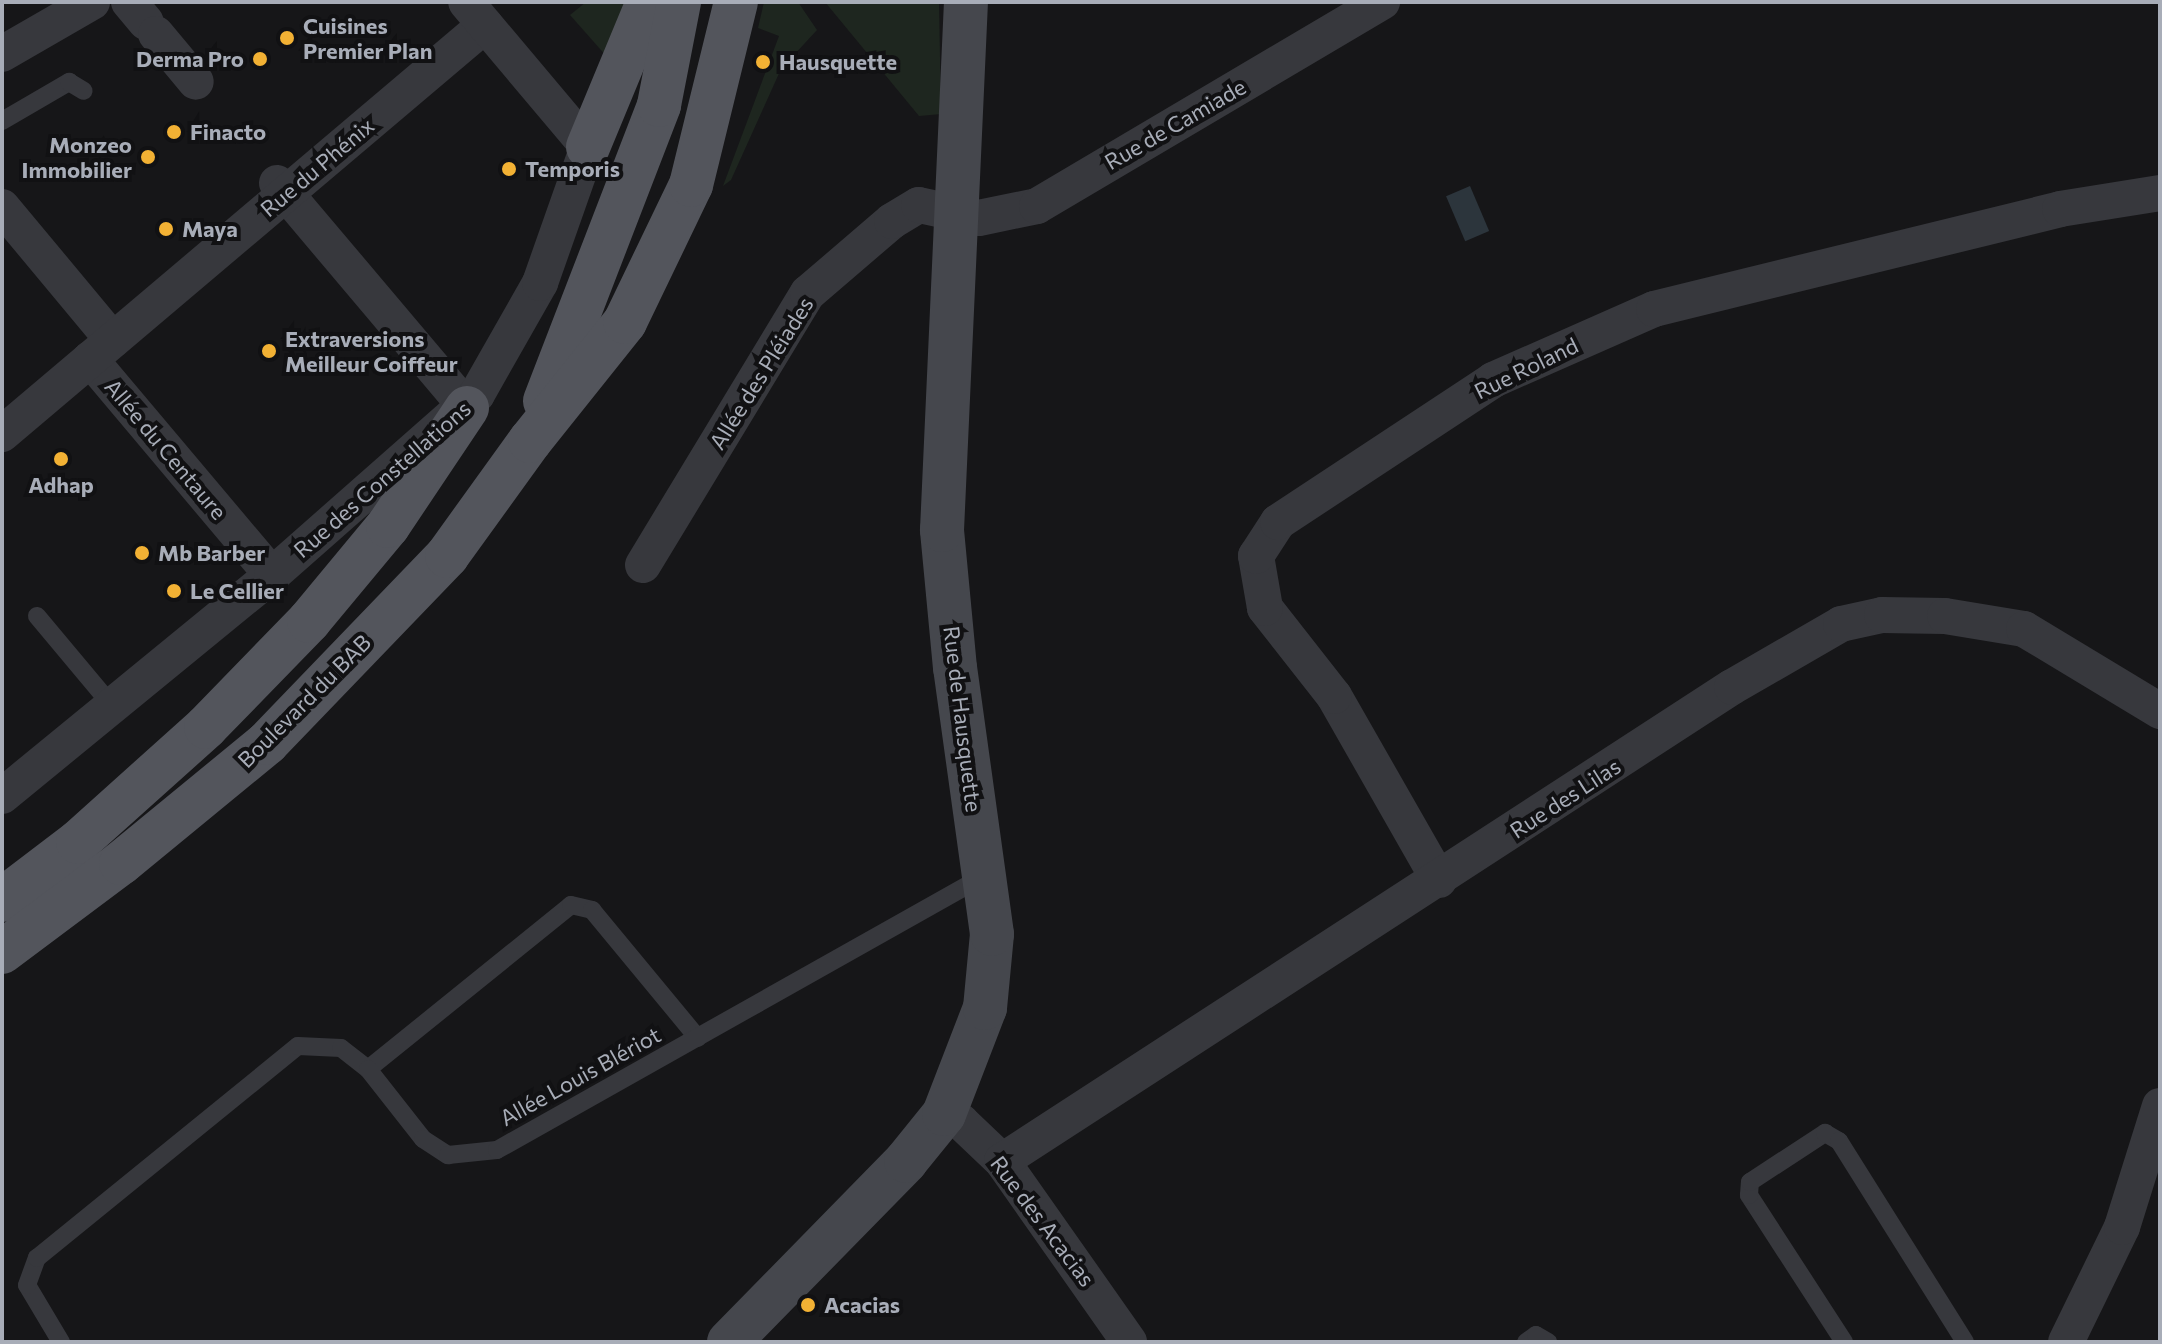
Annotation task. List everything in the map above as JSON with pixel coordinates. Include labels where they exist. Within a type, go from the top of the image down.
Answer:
[{"type":"main road","points":[[588,147],[648,2]]},
{"type":"main road","name":"Boulevard du BAB","points":[[530,441],[659,105],[679,2]]},
{"type":"main road","name":"Boulevard du BAB","points":[[2,952],[121,863],[267,743],[447,556],[530,441],[625,322],[691,185],[736,2]]},
{"type":"main road","points":[[2,900],[78,842],[206,727],[309,621],[388,526],[467,408]]},
{"type":"street","points":[[2,54],[55,11],[92,2]]},
{"type":"street","name":"Rue de Hausquette","points":[[729,1342],[906,1161],[944,1114],[985,1008],[992,934],[942,530],[966,2]]},
{"type":"street","name":"Rue de Camiade","points":[[958,214],[979,218],[1037,206],[1382,2]]},
{"type":"street","points":[[475,13],[588,147]]},
{"type":"street","name":"Rue du Phénix","points":[[2,434],[102,350],[475,13]]},
{"type":"street","points":[[143,19],[196,82]]},
{"type":"street","name":"Rue des Constellations","points":[[2,796],[272,575],[467,408],[540,283],[588,147]]},
{"type":"street","points":[[281,188],[467,408]]},
{"type":"street","name":"Rue Roland","points":[[1439,880],[1334,696],[1265,608],[1256,556],[1278,522],[1493,380],[1654,309],[2060,209],[2160,193]]},
{"type":"street","name":"Allée des Pléiades","points":[[643,565],[808,293],[892,221],[919,205],[958,214]]},
{"type":"street","name":"Allée du Centaure","points":[[2,207],[102,350],[272,575]]},
{"type":"street","name":"Rue des Lilas","points":[[1002,1161],[1732,687],[1841,624],[1882,615],[1945,616],[2024,629],[2160,711]]},
{"type":"street","points":[[2066,1342],[2122,1227],[2160,1106]]},
{"type":"street","name":"Rue des Acacias","points":[[944,1114],[961,1122],[1002,1161],[1129,1342]]},
{"type":"lane","points":[[2,121],[69,82],[84,91]]},
{"type":"lane","points":[[37,616],[113,707]]},
{"type":"lane","name":"Allée Louis Blériot","points":[[61,1342],[27,1285],[37,1258],[298,1046],[341,1048],[368,1069],[423,1139],[448,1155],[497,1150],[984,876]]},
{"type":"lane","points":[[368,1069],[571,905],[592,910],[698,1038]]},
{"type":"lane","points":[[1844,1342],[1749,1195],[1750,1182],[1825,1133],[1839,1141],[1965,1342]]},
{"type":"lane","points":[[1526,1342],[1536,1335],[1548,1342]]},
{"type":"shaded area","points":[[586,2],[628,2],[608,58],[570,15]]},
{"type":"shaded area","points":[[764,2],[798,2],[817,30],[781,69],[731,180],[723,186],[779,36],[758,28]]},
{"type":"shaded area","points":[[825,2],[939,2],[941,114],[919,116]]},
{"type":"shaded area","points":[[1470,186],[1489,231],[1465,241],[1446,196]]},
{"type":"place","name":"Cuisines Premier Plan","points":[[287,38]]},
{"type":"place","name":"Derma Pro","points":[[260,59]]},
{"type":"place","name":"Hausquette","points":[[763,62]]},
{"type":"place","name":"Finacto","points":[[174,132]]},
{"type":"place","name":"Monzeo Immobilier","points":[[148,157]]},
{"type":"place","name":"Temporis","points":[[509,169]]},
{"type":"place","name":"Maya","points":[[166,229]]},
{"type":"place","name":"Extraversions Meilleur Coiffeur","points":[[269,351]]},
{"type":"place","name":"Adhap","points":[[61,459]]},
{"type":"place","name":"Mb Barber","points":[[142,553]]},
{"type":"place","name":"Le Cellier","points":[[174,591]]},
{"type":"place","name":"Acacias","points":[[808,1305]]}]
